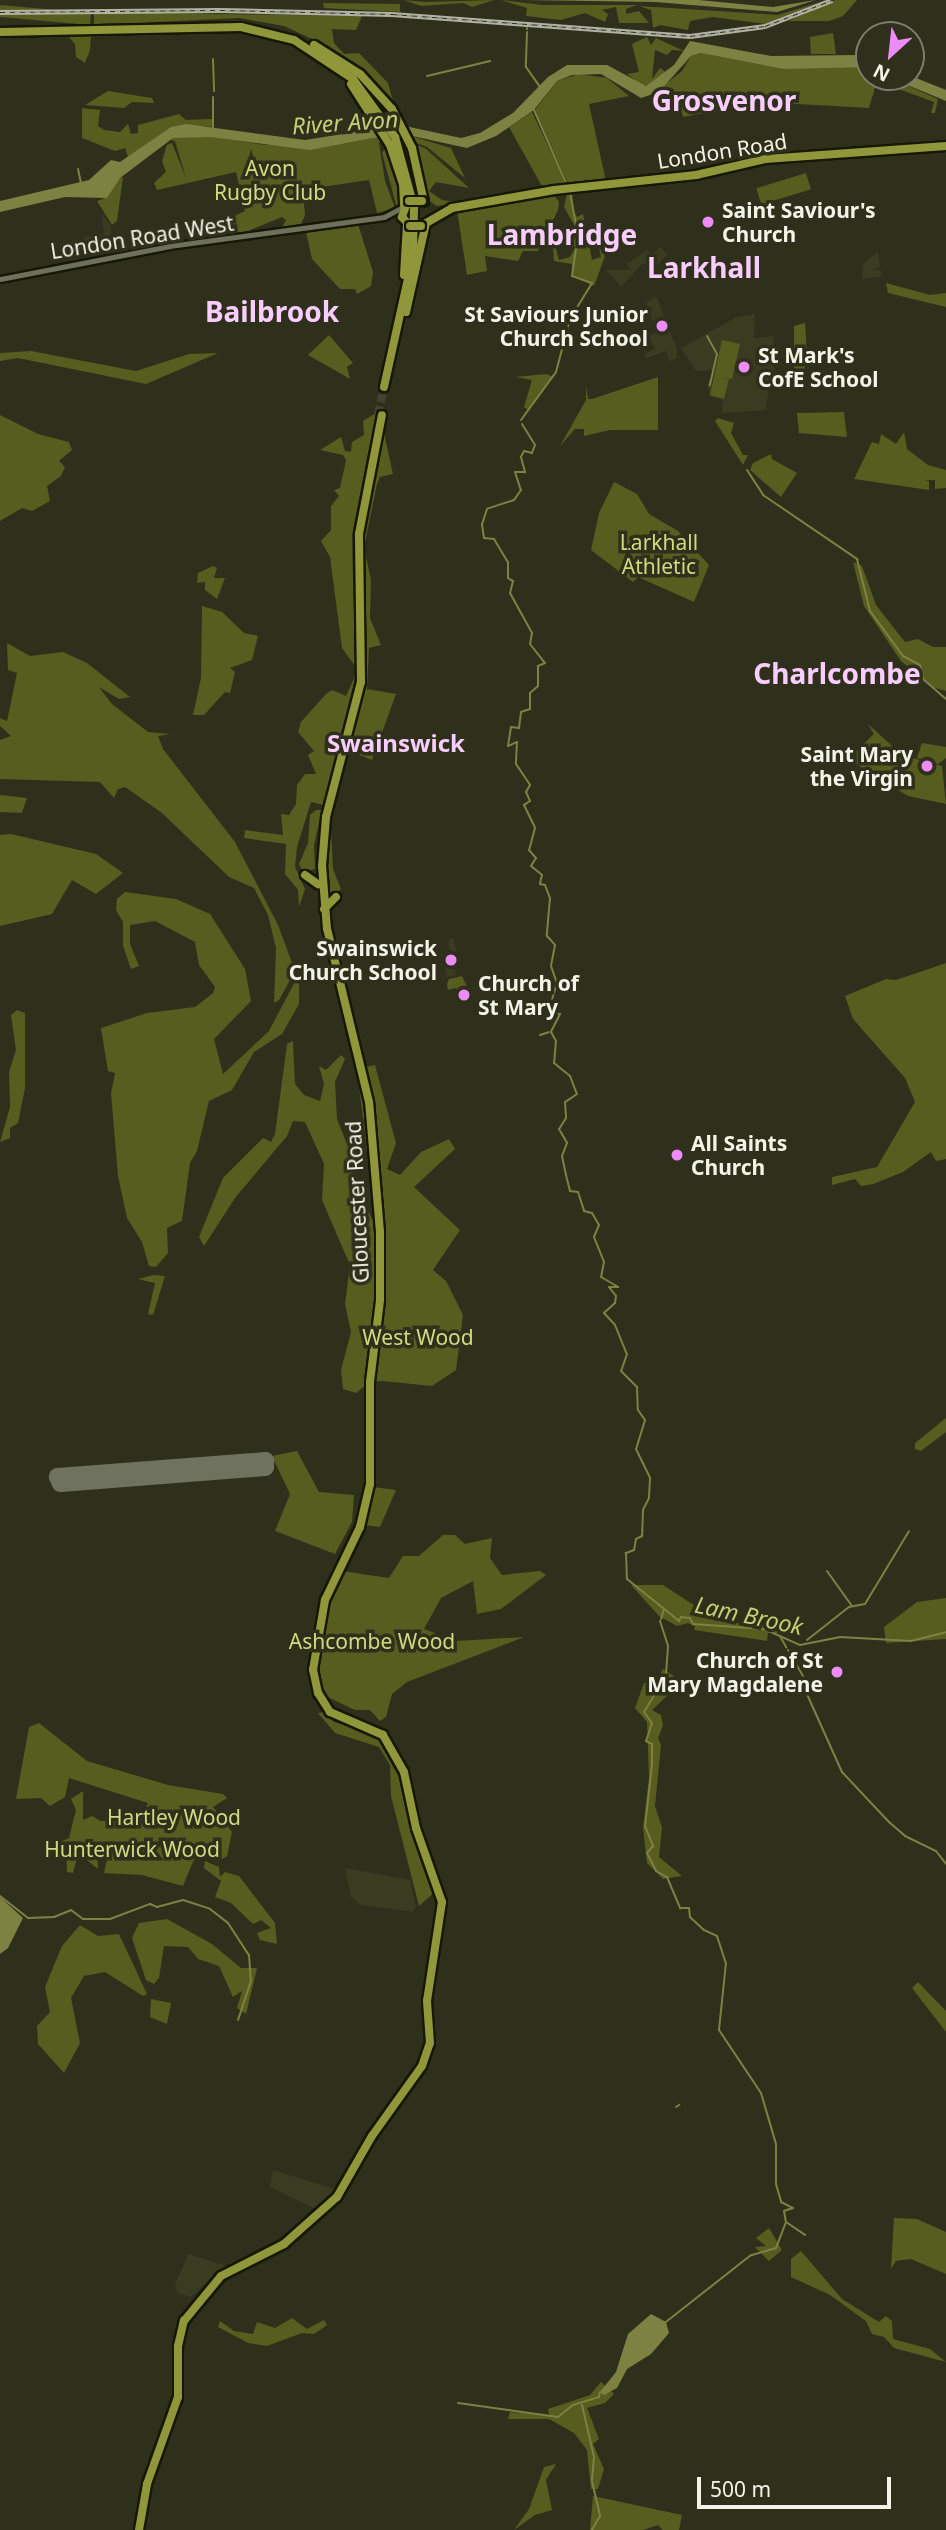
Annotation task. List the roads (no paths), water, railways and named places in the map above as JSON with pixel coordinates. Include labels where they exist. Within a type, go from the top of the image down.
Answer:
[{"type":"highway","points":[[0,30],[229,22],[267,27],[309,42],[347,68],[374,99],[403,151],[424,202],[425,224],[416,278],[386,384]]},
{"type":"highway","points":[[0,30],[217,25],[272,34],[325,57],[374,99],[403,151],[417,194],[419,234],[398,338]]},
{"type":"highway","name":"London Road","points":[[452,208],[576,188],[696,175],[766,159],[946,147]]},
{"type":"highway","points":[[386,384],[406,262],[403,151]]},
{"type":"highway","points":[[386,384],[415,234],[411,184],[403,151]]},
{"type":"highway","points":[[405,205],[424,202],[452,208]]},
{"type":"highway","points":[[407,224],[425,224],[452,208]]},
{"type":"highway","points":[[337,978],[324,929],[318,868],[324,816],[361,682],[359,534],[380,414]]},
{"type":"highway","points":[[324,816],[320,886],[337,978]]},
{"type":"highway","points":[[318,868],[307,875],[335,898],[324,909]]},
{"type":"highway","name":"Gloucester Road","points":[[139,2530],[147,2484],[178,2397],[178,2346],[184,2321],[221,2276],[284,2244],[330,2205],[416,2076],[430,2043],[427,2001],[442,1918],[438,1882],[391,1744],[375,1730],[335,1717],[321,1700],[314,1676],[322,1611],[360,1527],[370,1484],[370,1393],[381,1247],[369,1102],[337,978]]},
{"type":"street","name":"London Road West","points":[[0,279],[169,246],[384,217],[405,205]]},
{"type":"street","name":"London Road West","points":[[384,217],[407,224]]},
{"type":"waterway","points":[[527,32],[526,67],[540,87]]},
{"type":"waterway","points":[[213,59],[214,91]]},
{"type":"waterway","points":[[427,76],[490,61]]},
{"type":"waterway","points":[[213,97],[213,128]]},
{"type":"waterway","name":"Lam Brook","points":[[534,110],[567,185]]},
{"type":"waterway","points":[[78,169],[81,183]]},
{"type":"waterway","name":"Lam Brook","points":[[521,420],[556,372],[570,319],[592,283],[572,276],[578,235],[570,193]]},
{"type":"waterway","points":[[707,336],[717,354],[710,385]]},
{"type":"waterway","name":"Lam Brook","points":[[522,424],[535,445],[532,453],[524,451],[521,457],[525,472],[515,472],[521,490],[514,500],[487,509],[482,524],[484,538],[494,539],[508,562],[508,578],[513,581],[510,593],[532,633],[530,644],[545,663],[538,666],[538,686],[530,693],[530,709],[521,712],[519,728],[511,727],[508,746],[517,742],[516,764],[530,785],[526,792],[530,801],[524,805],[535,828],[529,850],[536,858],[531,866],[542,875],[540,884],[545,885],[550,898],[547,936],[555,945],[551,966],[557,983],[550,1006],[553,1013],[560,1014],[551,1032],[556,1041],[554,1063],[570,1076],[577,1094],[565,1102],[566,1118],[559,1129],[567,1143],[562,1156],[570,1191],[578,1192],[584,1211],[592,1213],[599,1225],[594,1237],[604,1262],[601,1277],[618,1287],[609,1287],[616,1296],[615,1303],[604,1313],[615,1325],[627,1354],[621,1371],[637,1387],[638,1410],[645,1420],[636,1449],[650,1478],[649,1498],[643,1510],[642,1536],[636,1539],[634,1550],[626,1553],[627,1579],[679,1621],[681,1617],[690,1618],[693,1624],[764,1629],[800,1645],[840,1637],[911,1641],[946,1632]]},
{"type":"waterway","points":[[747,470],[763,495],[857,559],[870,611],[903,656],[920,665],[923,679],[946,699]]},
{"type":"waterway","points":[[540,1035],[549,1032]]},
{"type":"waterway","points":[[807,1640],[849,1607],[865,1604],[909,1531]]},
{"type":"waterway","points":[[827,1571],[852,1606]]},
{"type":"waterway","points":[[661,1619],[664,1609]]},
{"type":"waterway","points":[[660,1621],[668,1646],[666,1676],[644,1712],[652,1723],[646,1741],[652,1744],[652,1765],[645,1826],[653,1846],[647,1853],[656,1871],[667,1877],[680,1908],[689,1908],[690,1917],[704,1930],[717,1936],[726,1963],[719,2030],[761,2093],[776,2144],[776,2184],[781,2202],[793,2208],[784,2211],[786,2222],[776,2248],[751,2255],[666,2322]]},
{"type":"waterway","name":"Lam Brook","points":[[780,1636],[786,1647]]},
{"type":"waterway","points":[[788,1650],[808,1684],[806,1692],[842,1772],[889,1822],[905,1836],[936,1851],[946,1864]]},
{"type":"waterway","points":[[0,1896],[28,1918],[54,1917],[71,1910],[83,1919],[110,1919],[150,1904],[157,1907],[183,1900],[210,1909],[228,1923],[249,1955],[251,1981],[238,2020]]},
{"type":"waterway","points":[[786,2222],[805,2235]]},
{"type":"waterway","points":[[458,2403],[558,2417],[573,2405],[599,2397],[600,2392]]},
{"type":"waterway","points":[[582,2405],[594,2457],[592,2481],[600,2516],[592,2530]]},
{"type":"tunnel","points":[[378,414],[384,387]]},
{"type":"railway","points":[[0,12],[220,10],[392,14],[690,36],[765,26],[832,0]]},
{"type":"place","name":"Saint Saviour's Church","points":[[708,222]]},
{"type":"place","name":"St Saviours Junior Church School","points":[[662,326]]},
{"type":"place","name":"St Mark's CofE School","points":[[744,367]]},
{"type":"place","name":"Saint Mary the Virgin","points":[[927,766]]},
{"type":"place","name":"Swainswick Church School","points":[[451,960]]},
{"type":"place","name":"Church of St Mary","points":[[464,995]]},
{"type":"place","name":"All Saints Church","points":[[677,1155]]},
{"type":"place","name":"Church of St Mary Magdalene","points":[[837,1672]]},
{"type":"district","name":"Grosvenor","points":[[724,100]]},
{"type":"district","name":"Lambridge","points":[[562,234]]},
{"type":"district","name":"Larkhall","points":[[704,267]]},
{"type":"district","name":"Bailbrook","points":[[272,311]]},
{"type":"district","name":"Charlcombe","points":[[837,673]]},
{"type":"district","name":"Swainswick","points":[[396,743]]},
{"type":"water label","name":"River Avon","points":[[345,122]]},
{"type":"park label","name":"Avon Rugby Club","points":[[270,180]]},
{"type":"park label","name":"Larkhall Athletic","points":[[659,554]]},
{"type":"park label","name":"West Wood","points":[[418,1337]]},
{"type":"park label","name":"Ashcombe Wood","points":[[372,1641]]},
{"type":"park label","name":"Hartley Wood","points":[[174,1817]]},
{"type":"park label","name":"Hunterwick Wood","points":[[132,1849]]}]
